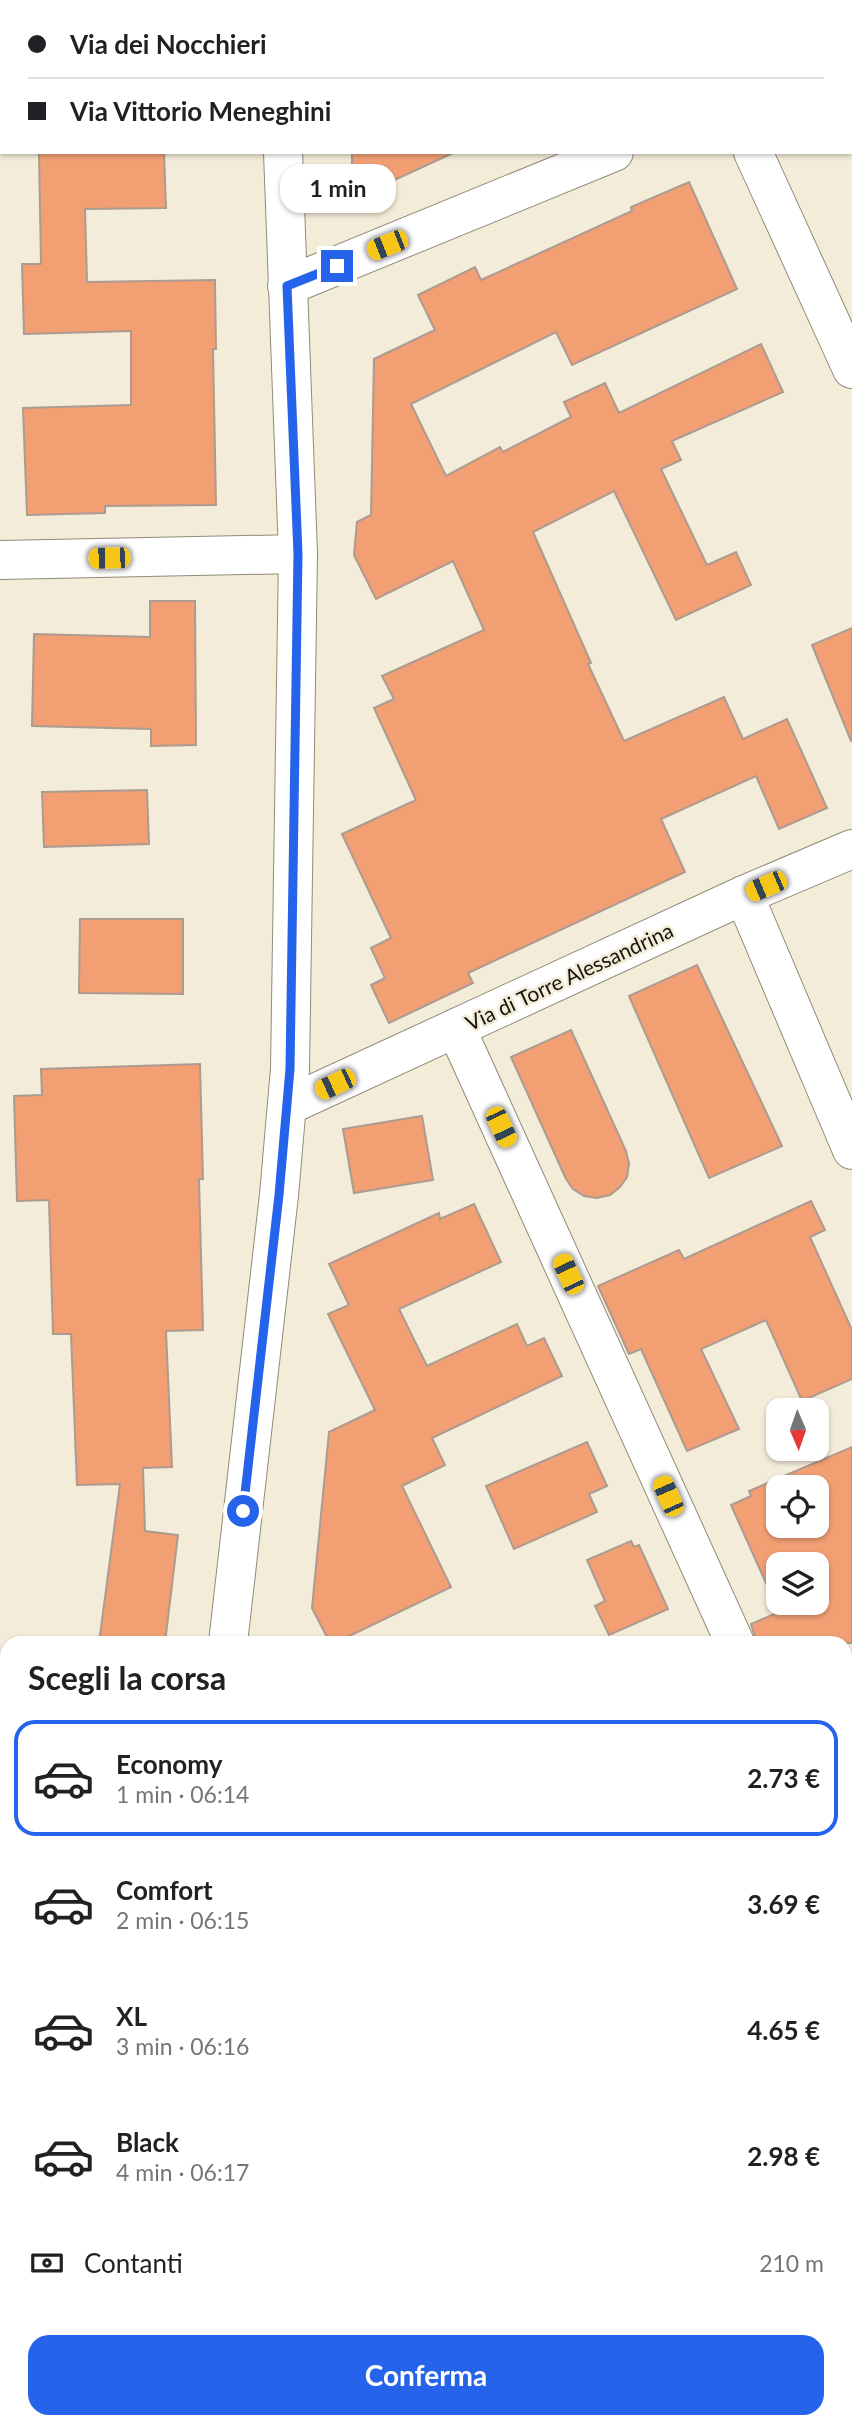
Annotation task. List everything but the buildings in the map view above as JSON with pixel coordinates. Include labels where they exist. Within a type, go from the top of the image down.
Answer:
[{"type":"street","points":[[229,1636],[279,1195],[291,1032],[298,554],[283,154]]},
{"type":"street","points":[[287,286],[609,154]]},
{"type":"street","points":[[754,154],[852,369]]},
{"type":"street","points":[[0,560],[298,554]]},
{"type":"street","name":"Via di Torre Alessandrina","points":[[287,1106],[744,895],[852,849]]},
{"type":"street","points":[[744,895],[852,1150]]},
{"type":"street","points":[[456,1028],[731,1636]]},
{"type":"route","points":[[243,1511],[284,1150],[290,1069],[298,554],[287,286],[337,266]]}]
